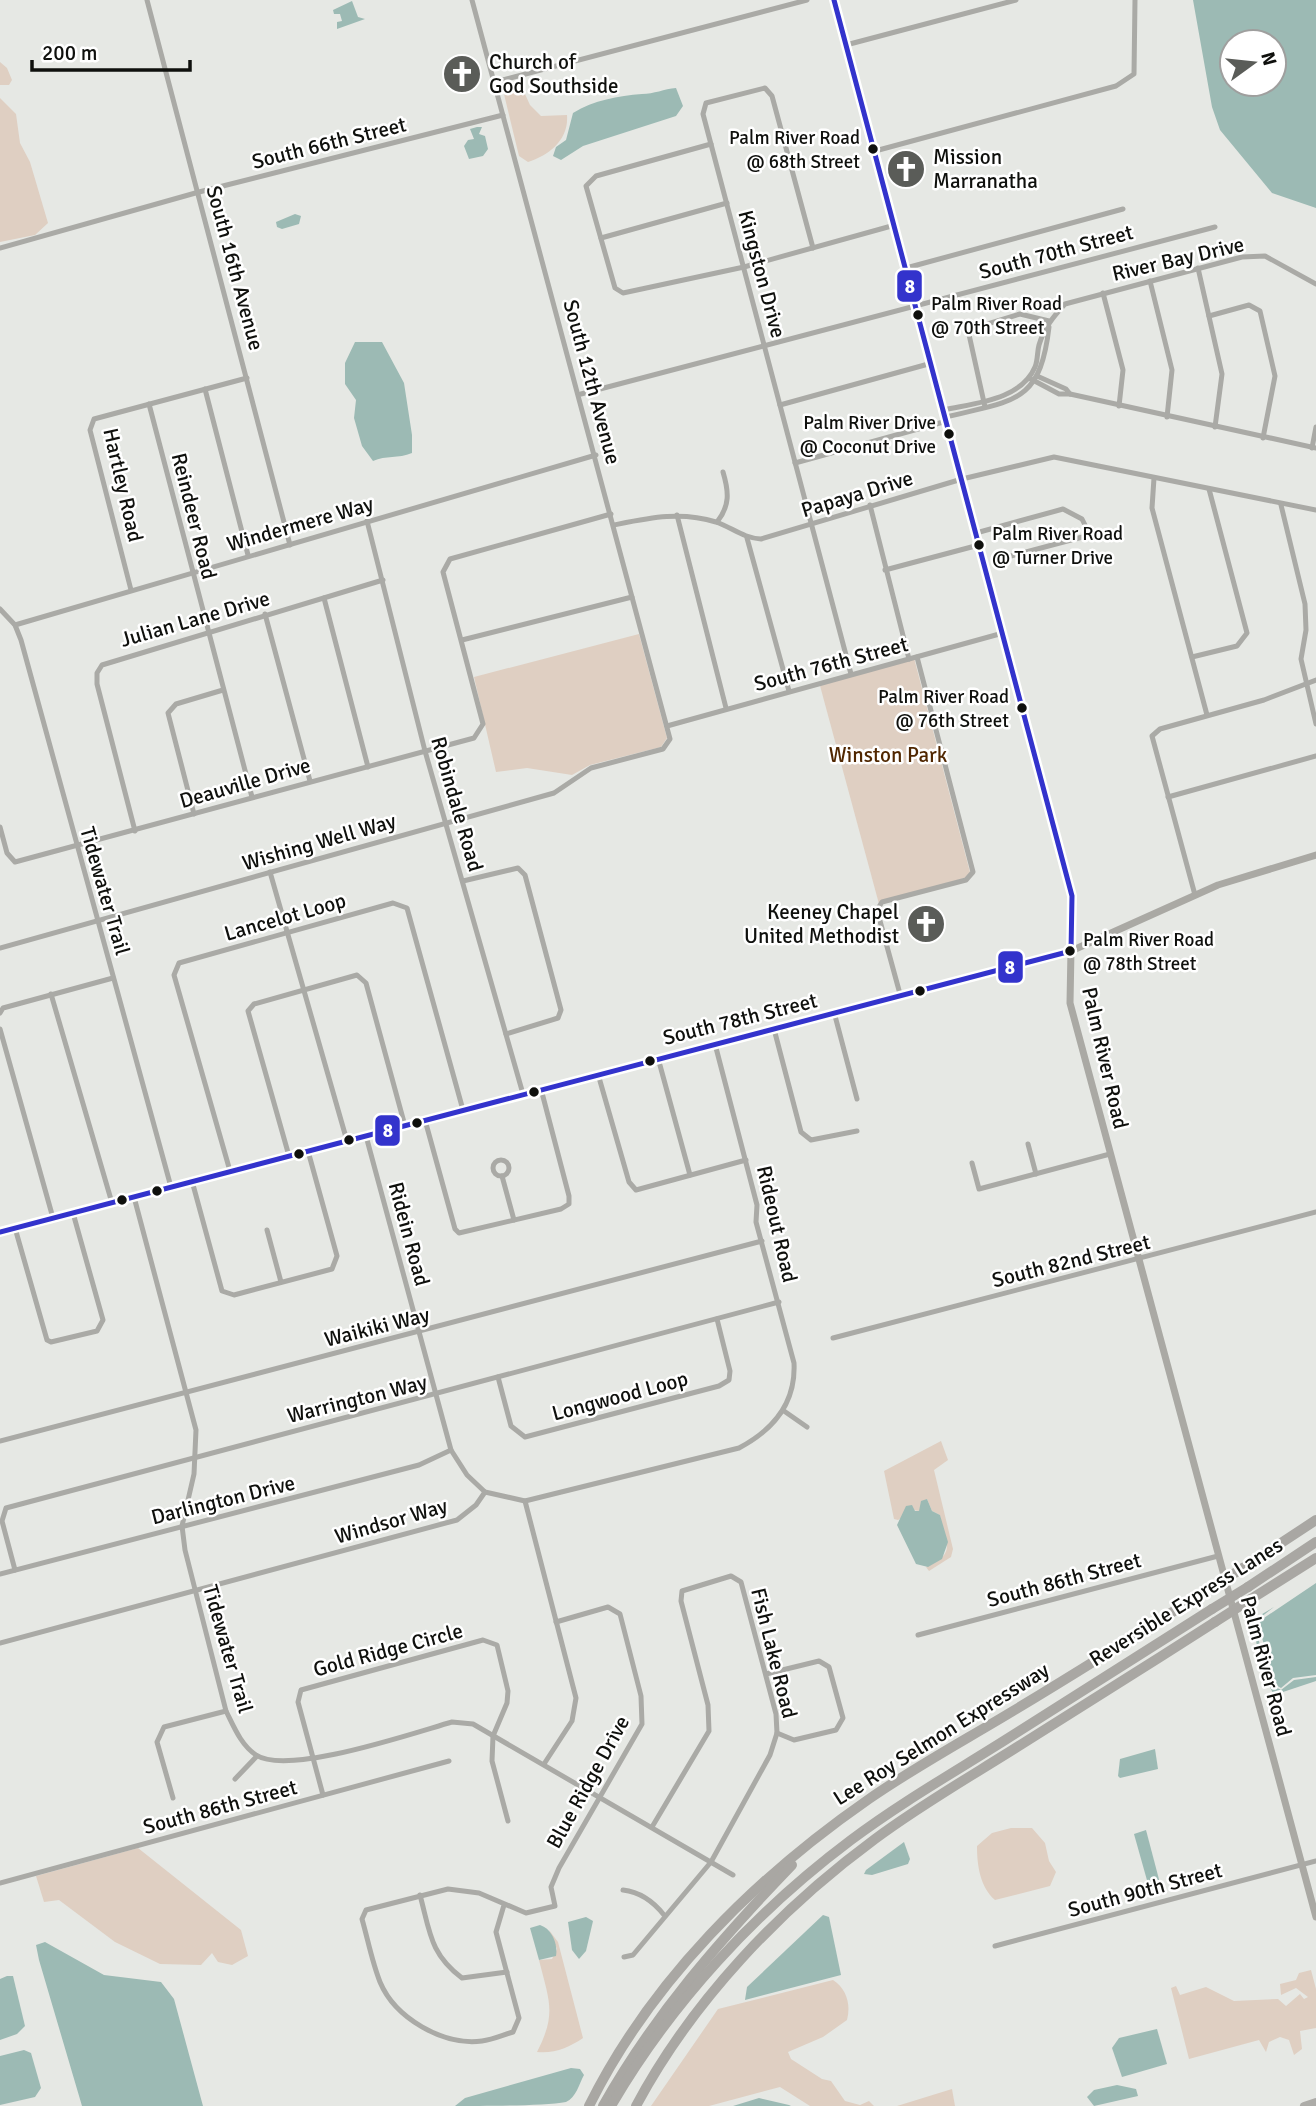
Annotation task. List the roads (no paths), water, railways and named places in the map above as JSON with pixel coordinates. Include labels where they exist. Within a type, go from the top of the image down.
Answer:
[{"type":"highway","name":"Lee Roy Selmon Expressway","points":[[589,2106],[631,2034],[684,1965],[747,1898],[821,1835],[891,1785],[1316,1520]]},
{"type":"highway","name":"Reversible Express Lanes","points":[[609,2106],[658,2035],[706,1974],[758,1920],[807,1875],[894,1809],[1316,1542]]},
{"type":"highway","points":[[637,2104],[674,2045],[725,1980],[778,1923],[833,1872],[898,1823],[1316,1558]]},
{"type":"highway","points":[[609,2106],[642,2042],[688,1979],[821,1835]]},
{"type":"main road","points":[[1304,2106],[1316,2102]]},
{"type":"street","name":"South 16th Avenue","points":[[146,0],[199,192],[290,545]]},
{"type":"street","name":"South 12th Avenue","points":[[472,0],[667,726]]},
{"type":"street","points":[[495,82],[807,0]]},
{"type":"street","name":"Palm River Road","points":[[834,0],[1072,896],[1070,1003],[1316,1917]]},
{"type":"street","points":[[846,45],[1016,0]]},
{"type":"street","points":[[875,151],[1116,86],[1134,74],[1135,0]]},
{"type":"street","name":"Kingston Drive","points":[[813,248],[772,96],[765,88],[706,103],[702,114],[851,674]]},
{"type":"street","name":"South 66th Street","points":[[0,248],[199,192],[503,115]]},
{"type":"street","points":[[711,144],[596,176],[586,186],[615,288],[623,293],[744,267],[895,225]]},
{"type":"street","points":[[601,237],[727,203]]},
{"type":"street","points":[[906,268],[1122,209]]},
{"type":"street","name":"South 70th Street","points":[[580,394],[1215,227]]},
{"type":"street","name":"River Bay Drive","points":[[1049,321],[1065,304],[1242,257],[1265,256],[1316,285]]},
{"type":"street","points":[[1198,268],[1222,374],[1215,427]]},
{"type":"street","points":[[1150,281],[1172,370],[1167,416]]},
{"type":"street","points":[[1103,293],[1123,370],[1119,406]]},
{"type":"street","points":[[1209,316],[1249,305],[1260,311],[1275,376],[1263,438]]},
{"type":"street","points":[[795,463],[985,404],[1006,395],[1033,377],[1049,321],[1020,314],[968,330],[985,404]]},
{"type":"street","points":[[780,405],[932,363]]},
{"type":"street","points":[[1033,377],[1059,394],[1070,394],[1314,447],[1316,427]]},
{"type":"street","name":"Hartley Road","points":[[131,590],[90,430],[94,419],[247,378]]},
{"type":"street","points":[[205,390],[248,555]]},
{"type":"street","name":"Reindeer Road","points":[[149,404],[252,797]]},
{"type":"street","name":"Windermere Way","points":[[15,625],[248,555],[596,456]]},
{"type":"street","name":"Papaya Drive","points":[[747,538],[761,539],[962,479],[1054,457],[1316,510]]},
{"type":"street","points":[[717,523],[726,510],[729,491],[723,472]]},
{"type":"street","points":[[1154,478],[1152,508],[1207,715]]},
{"type":"street","points":[[1192,657],[1237,646],[1247,633],[1209,489]]},
{"type":"street","points":[[870,505],[909,659]]},
{"type":"street","points":[[1281,505],[1305,604],[1306,630],[1301,659],[1316,724]]},
{"type":"street","points":[[976,533],[1063,509],[1082,519],[1090,536],[996,560]]},
{"type":"street","points":[[611,514],[450,559],[443,572],[461,640],[632,597]]},
{"type":"street","points":[[677,515],[726,708]]},
{"type":"street","points":[[614,525],[654,516],[677,515],[717,523],[747,538],[789,691]]},
{"type":"street","name":"Robindale Road","points":[[367,521],[425,751],[523,1094]]},
{"type":"street","points":[[885,570],[979,545]]},
{"type":"street","name":"Julian Lane Drive","points":[[135,831],[97,684],[98,670],[107,662],[383,580]]},
{"type":"street","points":[[324,598],[368,767]]},
{"type":"street","name":"Tidewater Trail","points":[[0,608],[15,625],[171,1187]]},
{"type":"street","points":[[264,614],[310,781]]},
{"type":"street","name":"South 76th Street","points":[[667,726],[1003,634]]},
{"type":"street","name":"Deauville Drive","points":[[0,827],[7,853],[15,862],[474,738],[481,732],[483,724],[461,640]]},
{"type":"street","points":[[900,994],[877,910],[881,902],[966,880],[973,872],[917,657]]},
{"type":"street","points":[[1195,895],[1152,736],[1160,729],[1264,700],[1316,680]]},
{"type":"street","points":[[194,814],[168,713],[176,704],[223,690]]},
{"type":"street","name":"Wishing Well Way","points":[[0,948],[554,793],[591,768],[663,749],[670,738],[667,726]]},
{"type":"street","points":[[1168,797],[1316,756]]},
{"type":"street","name":"South 78th Street","points":[[0,1232],[1071,951],[1195,895],[1241,877],[1316,855]]},
{"type":"street","points":[[463,881],[518,868],[525,875],[561,1010],[558,1018],[506,1034]]},
{"type":"street","points":[[270,872],[347,1141]]},
{"type":"street","name":"Lancelot Loop","points":[[230,1171],[174,975],[179,963],[393,903],[407,908],[463,1110]]},
{"type":"street","points":[[289,1156],[248,1011],[254,1004],[357,975],[366,983],[405,1125]]},
{"type":"street","points":[[0,1013],[3,1008],[113,978]]},
{"type":"street","points":[[51,994],[112,1203]]},
{"type":"street","points":[[834,1012],[857,1099]]},
{"type":"street","points":[[774,1028],[801,1132],[811,1140],[857,1131]]},
{"type":"street","points":[[0,1029],[53,1218]]},
{"type":"street","name":"Rideout Road","points":[[715,1044],[758,1205],[756,1222],[779,1302],[795,1375],[784,1411]]},
{"type":"street","points":[[658,1058],[690,1175]]},
{"type":"street","points":[[598,1074],[629,1182],[636,1190],[746,1160]]},
{"type":"street","points":[[425,1120],[455,1229],[466,1233],[569,1205],[541,1089]]},
{"type":"street","name":"Ridein Road","points":[[366,1136],[451,1450],[467,1475],[485,1492]]},
{"type":"street","points":[[1028,1144],[1036,1174]]},
{"type":"street","points":[[192,1181],[222,1291],[234,1295],[332,1269],[336,1263],[337,1256],[308,1151]]},
{"type":"street","points":[[972,1163],[979,1189],[1110,1154]]},
{"type":"street","points":[[502,1176],[514,1220]]},
{"type":"street","name":"Tidewater Trail","points":[[134,1197],[196,1430],[196,1455],[182,1526],[185,1550],[226,1711],[237,1735],[257,1756]]},
{"type":"street","name":"South 82nd Street","points":[[833,1338],[1316,1212]]},
{"type":"street","points":[[15,1228],[47,1340],[51,1342],[97,1331],[103,1320],[73,1213]]},
{"type":"street","points":[[267,1230],[281,1282]]},
{"type":"street","name":"Waikiki Way","points":[[0,1441],[762,1241]]},
{"type":"street","name":"Warrington Way","points":[[15,1570],[2,1521],[6,1508],[196,1455],[436,1395],[779,1302]]},
{"type":"street","name":"Longwood Loop","points":[[498,1377],[512,1426],[525,1437],[603,1417],[719,1386],[729,1380],[730,1371],[718,1319]]},
{"type":"street","points":[[485,1492],[525,1501],[739,1448],[763,1433],[784,1411],[807,1427]]},
{"type":"street","name":"Darlington Drive","points":[[0,1574],[182,1526],[217,1520],[419,1465],[451,1450]]},
{"type":"street","name":"Windsor Way","points":[[0,1643],[457,1520],[476,1506],[485,1492]]},
{"type":"street","points":[[525,1501],[576,1698],[572,1721],[544,1764]]},
{"type":"street","name":"South 86th Street","points":[[918,1635],[1218,1556]]},
{"type":"street","name":"Fish Lake Road","points":[[624,1957],[633,1955],[711,1862],[769,1755],[776,1733],[776,1714],[741,1583],[731,1576],[682,1591],[681,1601],[708,1705],[709,1731],[652,1827]]},
{"type":"street","name":"Blue Ridge Drive","points":[[504,1905],[526,1913],[555,1906],[551,1887],[559,1868],[642,1724],[641,1696],[620,1614],[608,1607],[556,1622]]},
{"type":"street","name":"Gold Ridge Circle","points":[[323,1795],[298,1702],[301,1690],[482,1640],[497,1645],[508,1691],[507,1703],[493,1736]]},
{"type":"street","points":[[766,1674],[819,1661],[829,1667],[842,1718],[836,1730],[794,1740],[776,1733]]},
{"type":"street","points":[[173,1798],[157,1742],[164,1727],[226,1711]]},
{"type":"street","points":[[235,1779],[257,1756],[280,1762],[314,1759],[452,1722],[473,1724],[733,1875]]},
{"type":"street","points":[[493,1736],[492,1761],[508,1821]]},
{"type":"street","name":"South 86th Street","points":[[0,1883],[449,1761]]},
{"type":"street","name":"South 90th Street","points":[[995,1946],[1316,1861]]},
{"type":"street","points":[[448,1889],[479,1893],[504,1905],[496,1932],[519,2018],[513,2032],[482,2041],[457,2040],[428,2031],[403,2012],[381,1984],[362,1919],[366,1910],[448,1889]]},
{"type":"street","points":[[623,1890],[636,1892],[664,1915]]},
{"type":"street","points":[[420,1895],[432,1942],[442,1963],[462,1978],[507,1972]]},
{"type":"water","points":[[1193,0],[1316,0],[1316,208],[1272,193],[1220,130],[1212,107]]},
{"type":"water","points":[[352,1],[358,17],[365,19],[337,29],[337,22],[342,21],[340,14],[334,14],[333,10]]},
{"type":"water","points":[[676,88],[683,106],[676,116],[583,146],[561,160],[553,156],[556,147],[566,140],[573,113],[615,97]]},
{"type":"water","points":[[482,127],[479,134],[485,136],[488,149],[483,156],[469,159],[464,146],[468,140],[474,139],[470,129]]},
{"type":"water","points":[[295,214],[301,216],[299,224],[282,229],[277,227],[276,222]]},
{"type":"water","points":[[355,342],[382,342],[404,383],[412,453],[373,461],[362,446],[354,418],[356,400],[345,384],[345,363]]},
{"type":"water","points":[[927,1499],[932,1511],[940,1515],[948,1542],[942,1559],[928,1567],[916,1564],[897,1525],[906,1506],[912,1505],[915,1511],[919,1511],[921,1501]]},
{"type":"water","points":[[1316,1583],[1316,1675],[1293,1678],[1281,1688],[1274,1684],[1258,1622]]},
{"type":"water","points":[[1274,1607],[1256,1621],[1255,1628],[1272,1685],[1281,1690],[1294,1680],[1316,1677],[1316,1681],[1274,1695],[1262,1672],[1252,1620]]},
{"type":"water","points":[[1155,1749],[1158,1769],[1120,1778],[1118,1776],[1120,1759]]},
{"type":"water","points":[[1146,1830],[1161,1887],[1150,1891],[1134,1834]]},
{"type":"water","points":[[904,1842],[910,1859],[908,1864],[872,1875],[864,1874],[866,1870]]},
{"type":"water","points":[[823,1915],[829,1917],[841,1975],[745,2000],[747,1987]]},
{"type":"water","points":[[586,1917],[593,1921],[586,1951],[579,1959],[572,1950],[568,1922]]},
{"type":"water","points":[[540,1925],[551,1933],[556,1956],[539,1960],[530,1928]]},
{"type":"water","points":[[45,1942],[104,1975],[161,1982],[174,1999],[203,2106],[82,2106],[39,1960],[36,1945]]},
{"type":"water","points":[[13,1976],[25,2026],[17,2034],[0,2040],[0,1979]]},
{"type":"water","points":[[1157,2029],[1167,2064],[1122,2077],[1112,2048],[1119,2038]]},
{"type":"water","points":[[24,2050],[31,2053],[41,2088],[35,2097],[0,2105],[0,2056]]},
{"type":"water","points":[[571,2068],[580,2069],[584,2075],[575,2094],[566,2102],[455,2106],[465,2098]]},
{"type":"water","points":[[1117,2085],[1136,2089],[1138,2096],[1094,2106],[1087,2097],[1094,2090]]},
{"type":"water","points":[[759,2098],[789,2105],[791,2106],[733,2106]]},
{"type":"place","name":"Church of God Southside","points":[[462,74]]},
{"type":"place","name":"Palm River Road @ 68th Street","points":[[873,149]]},
{"type":"place","name":"Mission Marranatha","points":[[906,169]]},
{"type":"place","name":"Palm River Road @ 70th Street","points":[[918,315]]},
{"type":"place","name":"Palm River Drive @ Coconut Drive","points":[[949,434]]},
{"type":"place","name":"Palm River Road @ Turner Drive","points":[[979,545]]},
{"type":"place","name":"Palm River Road @ 76th Street","points":[[1022,708]]},
{"type":"place","name":"Keeney Chapel United Methodist","points":[[926,924]]},
{"type":"place","name":"Palm River Road @ 78th Street","points":[[1070,951]]},
{"type":"park label","name":"Winston Park","points":[[888,755]]}]
